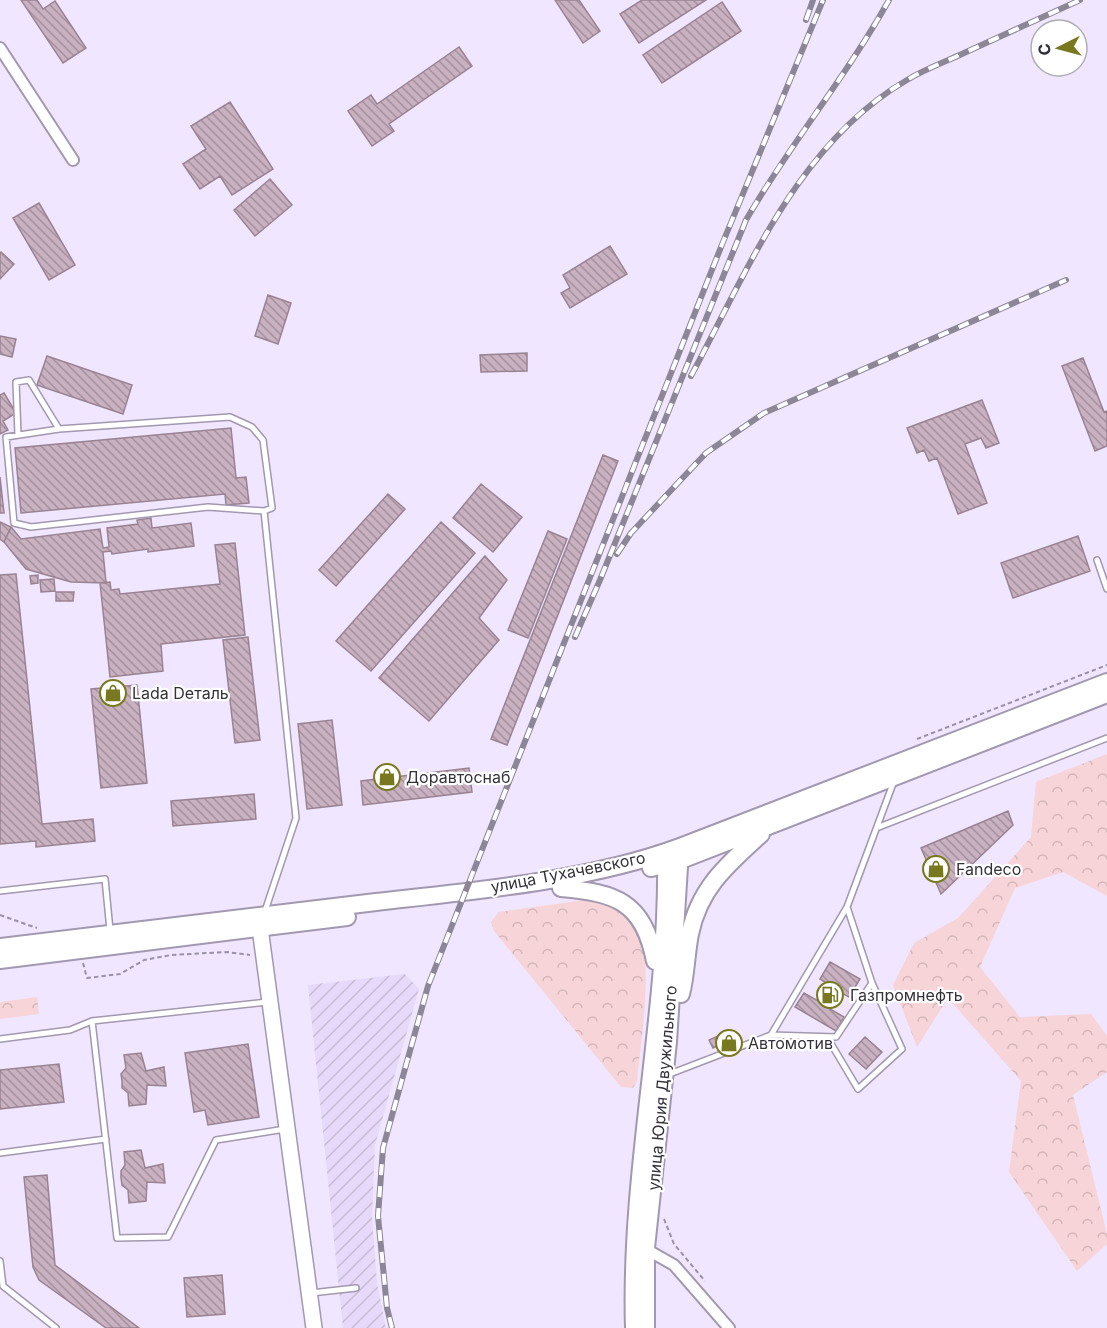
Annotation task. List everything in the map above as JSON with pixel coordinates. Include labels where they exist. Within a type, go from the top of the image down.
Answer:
[{"type":"main road","name":"улица Тухачевского","points":[[262,922],[559,877],[673,856],[1107,682]]},
{"type":"main road","name":"улица Тухачевского","points":[[0,947],[111,940],[561,888],[771,826],[1107,694]]},
{"type":"main road","points":[[668,1042],[682,990],[690,932],[698,903],[721,869],[771,826]]},
{"type":"main road","name":"улица Юрия Двужильного","points":[[634,1328],[659,983],[673,856]]},
{"type":"main road","name":"улица Юрия Двужильного","points":[[646,1328],[640,1247],[668,1042],[673,856]]},
{"type":"main road","points":[[561,888],[592,891],[618,898],[634,910],[651,939],[659,983]]},
{"type":"main road","name":"улица Тухачевского","points":[[0,960],[111,940]]},
{"type":"street","points":[[0,48],[73,160]]},
{"type":"street","points":[[262,922],[270,1002],[314,1328]]},
{"type":"street","points":[[640,1247],[674,1265],[729,1328]]},
{"type":"lane","points":[[18,435],[16,382],[29,381],[59,429]]},
{"type":"lane","points":[[230,417],[252,427],[263,440],[272,508],[264,511],[208,507],[31,527],[14,523],[6,437],[18,435],[59,429],[230,417]]},
{"type":"lane","points":[[262,922],[296,818],[264,511]]},
{"type":"lane","points":[[1097,560],[1107,588]]},
{"type":"lane","points":[[879,827],[1107,738]]},
{"type":"lane","points":[[771,1035],[847,907],[879,827],[895,779]]},
{"type":"lane","points":[[0,891],[105,879],[111,940]]},
{"type":"lane","points":[[827,1037],[858,1089],[902,1049],[872,983],[847,907]]},
{"type":"lane","points":[[665,1076],[771,1035],[836,1037],[872,983]]},
{"type":"lane","points":[[0,1039],[70,1030],[92,1021],[270,1002]]},
{"type":"lane","points":[[92,1021],[117,1238],[168,1237],[216,1140],[287,1128]]},
{"type":"lane","points":[[0,1153],[106,1139]]},
{"type":"lane","points":[[0,1264],[3,1286],[56,1328]]},
{"type":"lane","points":[[310,1293],[356,1288]]},
{"type":"path","points":[[911,741],[1107,665]]},
{"type":"path","points":[[0,915],[36,928],[44,926]]},
{"type":"path","points":[[661,1212],[674,1244],[708,1286]]},
{"type":"shaded area","points":[[405,974],[419,989],[375,1145],[372,1217],[377,1283],[386,1328],[343,1328],[308,985]]},
{"type":"green space","points":[[1107,754],[1107,896],[1063,872],[1015,888],[980,967],[1020,1017],[1091,1014],[1107,1036],[1107,1072],[1073,1095],[1107,1234],[1107,1244],[1077,1271],[1009,1172],[1021,1081],[948,998],[917,1047],[893,985],[914,943],[958,918],[1031,837],[1036,782]]},
{"type":"green space","points":[[598,898],[618,909],[628,919],[637,931],[644,952],[646,988],[637,1081],[633,1088],[621,1087],[494,931],[491,922],[499,912]]},
{"type":"green space","points":[[37,997],[39,1014],[0,1019],[0,1002]]},
{"type":"building","points":[[21,0],[37,0],[43,9],[55,1],[86,48],[63,63]]},
{"type":"building","points":[[555,0],[579,0],[600,31],[583,43]]},
{"type":"building","points":[[642,0],[706,0],[639,43],[620,14]]},
{"type":"building","points":[[722,2],[741,31],[662,83],[643,55]]},
{"type":"building","points":[[459,47],[472,66],[389,124],[394,131],[372,146],[348,111],[371,95],[377,104]]},
{"type":"building","points":[[230,102],[273,169],[232,195],[220,176],[200,189],[183,164],[206,149],[191,126]]},
{"type":"building","points":[[270,179],[292,205],[255,236],[234,210]]},
{"type":"building","points":[[39,203],[75,265],[49,280],[13,218]]},
{"type":"building","points":[[610,246],[627,274],[570,308],[561,293],[570,288],[563,275]]},
{"type":"building","points":[[0,253],[14,264],[0,279]]},
{"type":"building","points":[[268,295],[291,303],[278,344],[255,336]]},
{"type":"building","points":[[0,336],[16,339],[12,357],[0,354]]},
{"type":"building","points":[[527,353],[527,371],[481,372],[480,355]]},
{"type":"building","points":[[47,356],[132,385],[123,414],[37,385]]},
{"type":"building","points":[[1083,358],[1104,412],[1107,411],[1107,446],[1095,451],[1062,366]]},
{"type":"building","points":[[4,393],[16,413],[3,421],[8,430],[0,434],[0,395]]},
{"type":"building","points":[[982,400],[999,443],[986,448],[981,438],[965,444],[987,503],[958,514],[937,458],[929,461],[924,450],[917,453],[907,428]]},
{"type":"building","points":[[231,428],[236,478],[246,477],[249,503],[226,505],[225,494],[21,513],[15,448]]},
{"type":"building","points":[[603,455],[618,461],[507,745],[491,739]]},
{"type":"building","points":[[0,477],[4,513],[0,513]]},
{"type":"building","points":[[481,484],[522,517],[493,552],[453,518]]},
{"type":"building","points":[[388,494],[405,509],[336,586],[319,570]]},
{"type":"building","points":[[151,518],[152,528],[191,523],[194,546],[148,552],[148,549],[112,554],[111,551],[103,552],[106,583],[71,582],[26,569],[4,542],[11,527],[21,539],[100,529],[103,548],[109,547],[107,528],[138,524],[137,520]]},
{"type":"building","points":[[0,522],[11,527],[4,542],[0,539]]},
{"type":"building","points":[[441,522],[475,553],[371,671],[336,641]]},
{"type":"building","points":[[548,531],[567,539],[528,638],[508,630]]},
{"type":"building","points":[[1078,536],[1090,571],[1013,598],[1001,563]]},
{"type":"building","points":[[235,543],[245,635],[161,644],[163,671],[110,677],[100,583],[110,582],[111,590],[119,589],[120,594],[220,584],[215,545]]},
{"type":"building","points":[[485,556],[507,580],[479,618],[499,640],[429,721],[379,678]]},
{"type":"building","points":[[16,574],[42,824],[93,819],[95,841],[36,847],[36,841],[0,844],[0,575]]},
{"type":"building","points":[[38,575],[38,583],[31,584],[30,576]]},
{"type":"building","points":[[54,579],[55,591],[41,592],[40,580]]},
{"type":"building","points":[[56,592],[74,592],[73,601],[56,601]]},
{"type":"building","points":[[248,637],[260,740],[235,743],[223,640]]},
{"type":"building","points":[[137,685],[147,783],[101,788],[91,689]]},
{"type":"building","points":[[332,720],[342,805],[307,809],[298,724]]},
{"type":"building","points":[[469,768],[472,792],[363,805],[361,781]]},
{"type":"building","points":[[254,794],[256,819],[173,826],[171,801]]},
{"type":"building","points":[[1008,811],[1013,825],[941,894],[921,848]]},
{"type":"building","name":"Газпромнефть","points":[[830,962],[860,979],[849,997],[840,992],[830,1009],[844,1017],[836,1031],[795,1007],[804,993],[818,1001],[828,984],[820,979]]},
{"type":"building","points":[[729,1031],[733,1039],[713,1048],[709,1040]]},
{"type":"building","points":[[865,1037],[882,1052],[866,1069],[849,1054]]},
{"type":"building","points":[[248,1044],[259,1117],[208,1125],[205,1110],[194,1112],[185,1053]]},
{"type":"building","points":[[141,1053],[146,1071],[164,1067],[166,1086],[147,1085],[146,1104],[129,1106],[128,1093],[122,1088],[121,1074],[126,1068],[124,1055]]},
{"type":"building","points":[[59,1064],[64,1102],[0,1109],[0,1070]]},
{"type":"building","points":[[141,1150],[145,1168],[163,1164],[165,1183],[147,1182],[146,1201],[129,1203],[128,1190],[122,1185],[121,1178],[121,1171],[125,1165],[124,1152]]},
{"type":"building","points":[[47,1175],[55,1265],[139,1328],[106,1328],[39,1280],[33,1267],[24,1177]]},
{"type":"building","points":[[222,1275],[225,1314],[187,1317],[184,1278]]},
{"type":"railway","points":[[806,20],[813,0]]},
{"type":"railway","points":[[392,1328],[387,1308],[378,1216],[383,1148],[428,986],[723,242],[823,0]]},
{"type":"railway","points":[[575,637],[746,220],[781,164],[855,56],[889,0]]},
{"type":"railway","points":[[691,376],[756,252],[780,212],[806,173],[835,138],[869,106],[914,76],[1080,0]]},
{"type":"railway","points":[[617,554],[631,533],[706,453],[764,413],[1066,280]]},
{"type":"place","name":"Lada Dеталь","points":[[113,693]]},
{"type":"place","name":"Доравтоснаб","points":[[387,777]]},
{"type":"place","name":"Fandeco","points":[[936,869]]},
{"type":"place","name":"Газпромнефть","points":[[830,995]]},
{"type":"place","name":"Автомотив","points":[[729,1043]]}]
